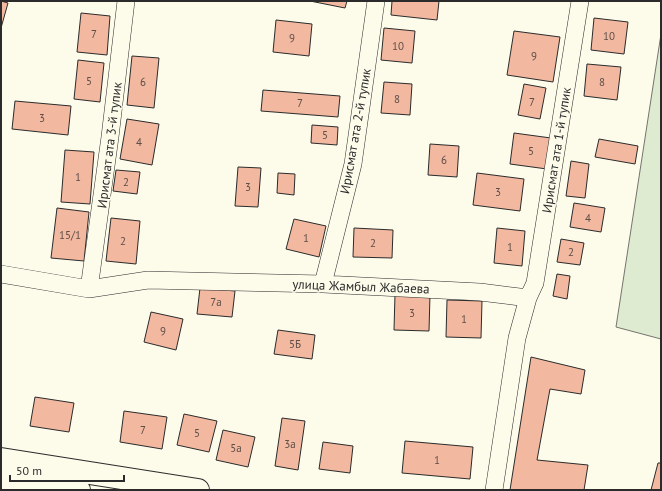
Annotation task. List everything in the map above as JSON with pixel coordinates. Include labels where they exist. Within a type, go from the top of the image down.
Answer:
[{"type":"highway","points":[[1,459],[198,490]]},
{"type":"highway","points":[[1,478],[78,490]]},
{"type":"street","name":"Ирисмат ата 3-й тупик","points":[[90,289],[126,1]]},
{"type":"street","name":"Ирисмат ата 2-й тупик","points":[[323,284],[353,164],[376,1]]},
{"type":"street","name":"Ирисмат ата 1-й тупик","points":[[528,298],[535,283],[580,1]]},
{"type":"street","name":"улица Жамбыл Жабаева","points":[[1,274],[90,289],[148,280],[323,284],[480,292],[528,298]]},
{"type":"street","points":[[494,490],[517,338],[528,298]]},
{"type":"green space","points":[[661,34],[661,339],[616,327]]},
{"type":"building","points":[[1,1],[8,3],[1,28]]},
{"type":"building","points":[[310,1],[347,1],[345,8]]},
{"type":"building","points":[[392,1],[439,1],[437,20],[391,15]]},
{"type":"building","points":[[81,13],[110,16],[107,55],[77,52]]},
{"type":"building","points":[[594,18],[628,22],[624,54],[591,50]]},
{"type":"building","points":[[276,20],[312,24],[309,56],[273,52]]},
{"type":"building","points":[[384,28],[415,31],[412,63],[381,60]]},
{"type":"building","points":[[514,31],[560,37],[553,82],[507,75]]},
{"type":"building","points":[[132,56],[159,58],[154,108],[127,105]]},
{"type":"building","points":[[78,60],[104,63],[100,102],[74,99]]},
{"type":"building","points":[[587,64],[621,67],[617,100],[584,96]]},
{"type":"building","points":[[384,82],[412,84],[410,115],[381,113]]},
{"type":"building","points":[[524,84],[546,88],[540,119],[518,115]]},
{"type":"building","points":[[263,90],[340,96],[338,117],[261,111]]},
{"type":"building","points":[[15,101],[71,106],[68,135],[12,129]]},
{"type":"building","points":[[127,119],[159,124],[152,165],[120,159]]},
{"type":"building","points":[[312,125],[338,127],[337,145],[311,143]]},
{"type":"building","points":[[514,133],[551,138],[547,169],[510,164]]},
{"type":"building","points":[[599,139],[638,146],[635,164],[595,157]]},
{"type":"building","points":[[430,144],[459,146],[457,177],[428,175]]},
{"type":"building","points":[[65,150],[94,152],[90,204],[61,202]]},
{"type":"building","points":[[571,161],[589,164],[585,198],[566,196]]},
{"type":"building","points":[[238,167],[261,168],[258,207],[235,206]]},
{"type":"building","points":[[116,170],[140,172],[137,194],[113,191]]},
{"type":"building","points":[[278,173],[295,174],[294,195],[277,193]]},
{"type":"building","points":[[477,173],[524,179],[520,211],[473,205]]},
{"type":"building","points":[[574,203],[605,208],[601,232],[570,227]]},
{"type":"building","points":[[57,208],[89,212],[84,261],[51,258]]},
{"type":"building","points":[[111,218],[140,221],[136,264],[106,261]]},
{"type":"building","points":[[294,219],[326,226],[319,257],[286,249]]},
{"type":"building","points":[[354,228],[393,230],[392,258],[353,257]]},
{"type":"building","points":[[497,228],[525,231],[522,266],[494,263]]},
{"type":"building","points":[[561,239],[584,243],[580,265],[557,262]]},
{"type":"building","points":[[557,274],[570,276],[567,299],[553,296]]},
{"type":"building","points":[[200,288],[235,291],[232,317],[197,314]]},
{"type":"building","points":[[395,294],[430,295],[429,331],[394,330]]},
{"type":"building","points":[[447,300],[482,301],[481,338],[446,337]]},
{"type":"building","points":[[151,312],[183,319],[176,350],[144,342]]},
{"type":"building","points":[[278,330],[315,335],[312,359],[274,354]]},
{"type":"building","points":[[531,357],[585,370],[581,394],[550,389],[537,460],[588,465],[584,490],[510,490]]},
{"type":"building","points":[[35,397],[74,403],[69,432],[30,426]]},
{"type":"building","points":[[124,411],[167,417],[162,449],[120,442]]},
{"type":"building","points":[[184,414],[217,421],[209,452],[177,445]]},
{"type":"building","points":[[282,418],[305,421],[298,470],[275,466]]},
{"type":"building","points":[[223,430],[255,437],[248,467],[216,460]]},
{"type":"building","points":[[405,441],[473,447],[470,479],[402,473]]},
{"type":"building","points":[[323,442],[353,446],[350,473],[319,469]]},
{"type":"building","points":[[658,463],[661,463],[661,490],[651,490]]}]
